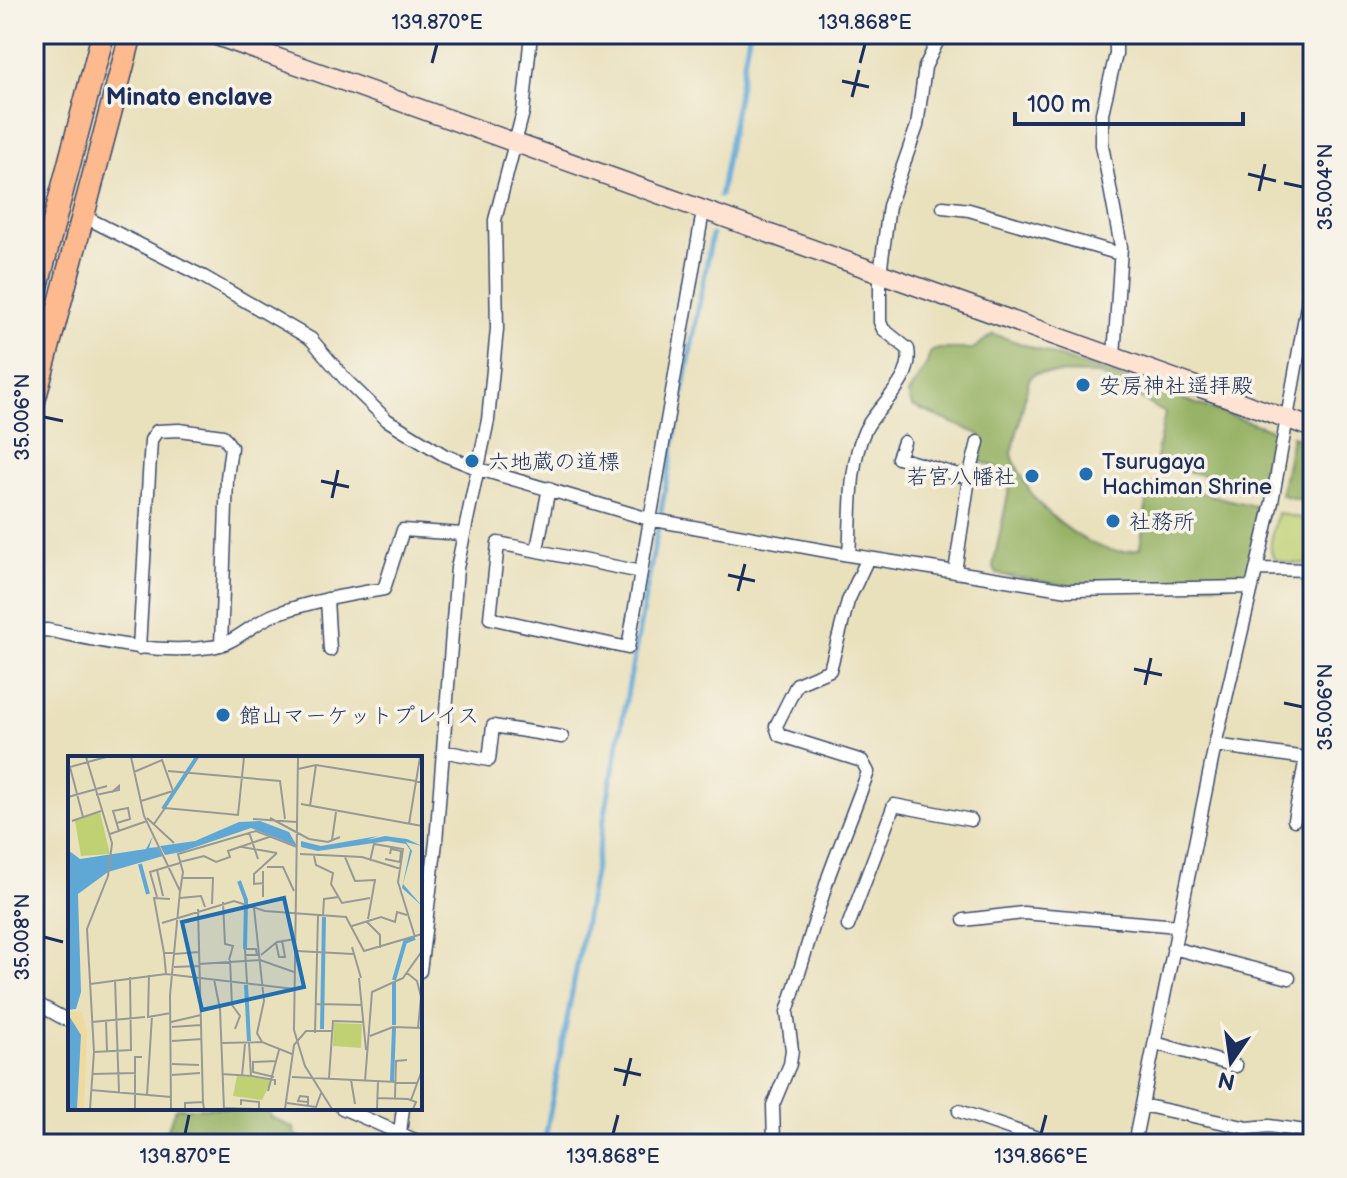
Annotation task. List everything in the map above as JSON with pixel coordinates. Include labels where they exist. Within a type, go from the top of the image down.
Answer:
[{"type":"highway","points":[[34,298],[103,34]]},
{"type":"highway","points":[[34,401],[131,34]]},
{"type":"street","points":[[211,34],[1313,428]]},
{"type":"street","points":[[422,955],[436,842],[457,568],[488,420],[497,329],[495,220],[523,112],[531,34]]},
{"type":"street","points":[[849,555],[858,450],[866,429],[902,378],[909,356],[908,349],[883,329],[880,322],[880,274],[889,206],[917,126],[925,67],[941,34]]},
{"type":"street","points":[[1114,357],[1120,254],[1102,145],[1102,113],[1116,54],[1116,34]]},
{"type":"street","points":[[943,207],[969,210],[1120,254]]},
{"type":"street","points":[[641,572],[498,543],[490,618],[628,648],[641,572],[656,520],[703,211]]},
{"type":"street","points":[[83,216],[204,277],[311,339],[346,380],[387,420],[444,455],[479,469],[656,520],[1068,590],[1252,587]]},
{"type":"street","points":[[1134,1144],[1215,745],[1257,569],[1313,272]]},
{"type":"street","points":[[139,648],[151,440],[157,431],[179,430],[223,436],[231,447],[227,478],[221,645]]},
{"type":"street","points":[[904,442],[898,458],[969,478]]},
{"type":"street","points":[[955,572],[969,478],[978,442]]},
{"type":"street","points":[[537,549],[549,488]]},
{"type":"street","points":[[34,631],[47,630],[139,648],[221,645],[273,614],[327,599],[384,589],[403,530],[462,534]]},
{"type":"street","points":[[774,1144],[773,1105],[790,1064],[792,1050],[787,1012],[829,875],[868,772],[862,761],[779,735],[776,726],[797,684],[830,670],[848,601],[868,558]]},
{"type":"street","points":[[1257,569],[1313,570]]},
{"type":"street","points":[[327,599],[330,650]]},
{"type":"street","points":[[443,751],[489,760],[493,726],[562,737]]},
{"type":"street","points":[[1215,745],[1310,759],[1294,820]]},
{"type":"street","points":[[848,926],[894,805],[971,820]]},
{"type":"street","points":[[964,920],[1023,913],[1178,926]]},
{"type":"street","points":[[1173,948],[1289,978]]},
{"type":"street","points":[[34,1002],[68,1021]]},
{"type":"street","points":[[1155,1043],[1236,1066]]},
{"type":"street","points":[[1142,1105],[1248,1128],[1269,1126],[1313,1132]]},
{"type":"street","points":[[346,1110],[424,1144]]},
{"type":"street","points":[[400,1133],[403,1110]]},
{"type":"street","points":[[959,1111],[1055,1144]]},
{"type":"green space","points":[[993,334],[1278,432],[1267,490],[1161,465],[1156,458],[1165,413],[1098,374],[1035,373],[1029,379],[1012,454],[1030,491],[1045,510],[1084,539],[1112,550],[1140,548],[1149,487],[1158,482],[1262,508],[1250,573],[1228,584],[1069,586],[997,574],[993,566],[1012,476],[1008,471],[979,461],[984,440],[979,434],[912,406],[908,394],[926,366],[930,353],[936,349],[973,349]]},
{"type":"green space","points":[[1292,436],[1313,444],[1313,503],[1281,495]]},
{"type":"green space","points":[[1277,513],[1313,521],[1313,564],[1285,562],[1272,555],[1271,540]]},
{"type":"green space","points":[[175,1110],[266,1110],[271,1112],[271,1117],[294,1128],[295,1135],[312,1144],[190,1144],[176,1141],[162,1144]]},
{"type":"waterway","points":[[720,196],[749,34]]},
{"type":"waterway","points":[[544,1144],[712,235]]},
{"type":"place","name":"安房神社遥拝殿","points":[[1083,385]]},
{"type":"place","name":"六地蔵の道標","points":[[472,461]]},
{"type":"place","name":"Tsurugaya Hachiman Shrine","points":[[1086,474]]},
{"type":"place","name":"若宮八幡社","points":[[1032,476]]},
{"type":"place","name":"社務所","points":[[1113,521]]},
{"type":"place","name":"館山マーケットプレイス","points":[[223,715]]},
{"type":"district","name":"Minato enclave","points":[[189,97]]}]
